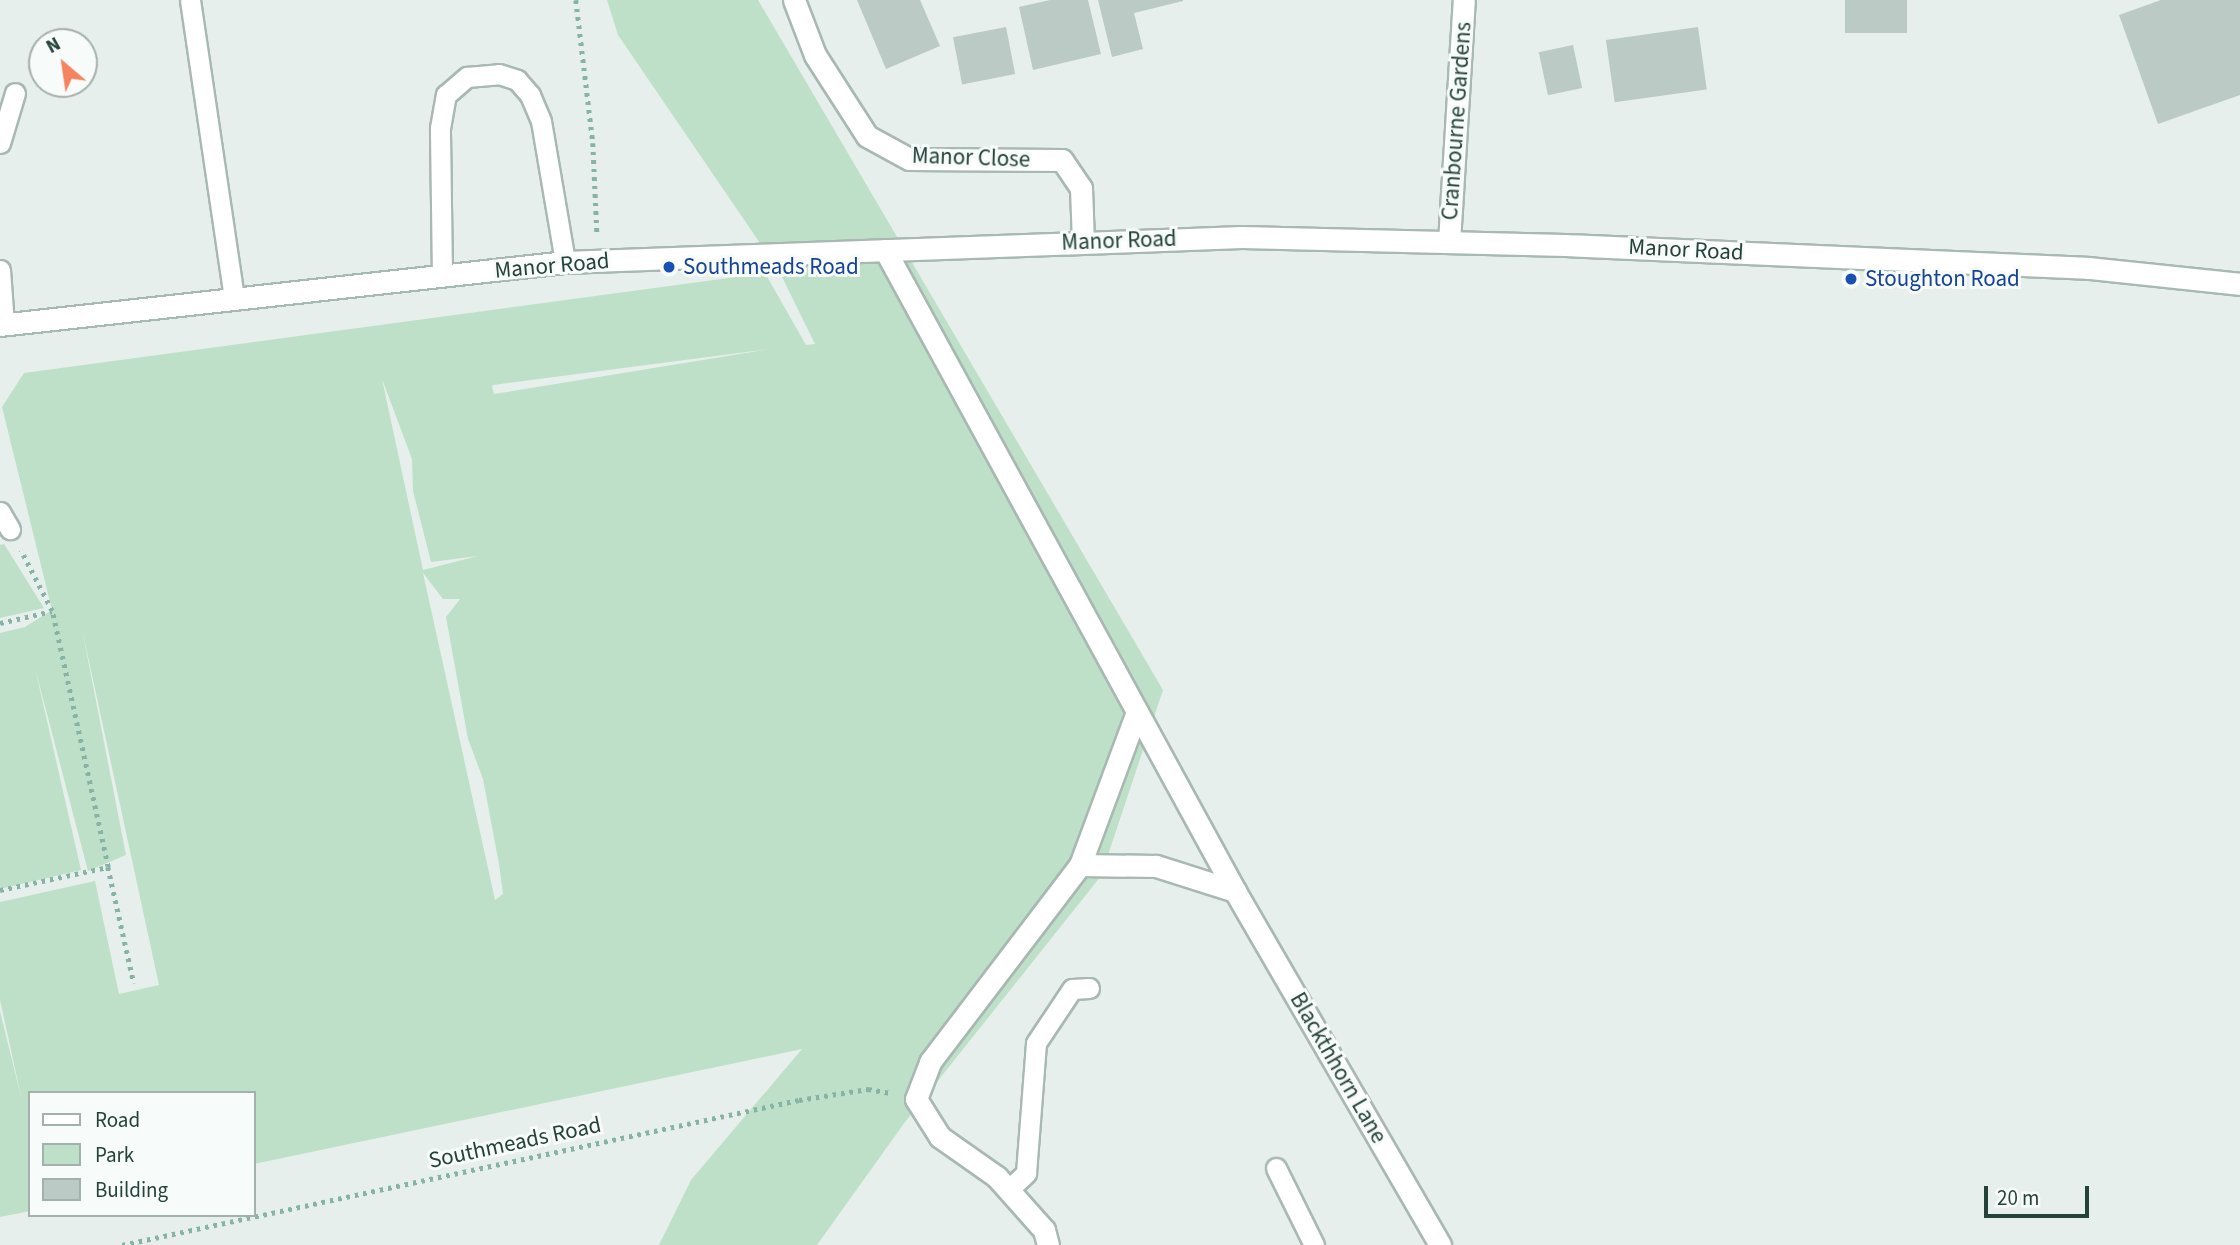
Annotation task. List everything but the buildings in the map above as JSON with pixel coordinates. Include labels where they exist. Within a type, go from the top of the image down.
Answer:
[{"type":"street","name":"Manor Close","points":[[793,0],[815,55],[867,136],[909,159],[1062,160],[1081,188],[1083,243]]},
{"type":"street","name":"Cranbourne Gardens","points":[[1449,242],[1464,0]]},
{"type":"street","name":"Manor Road","points":[[2,324],[565,262],[1242,237],[1449,242],[2089,268],[2240,284]]},
{"type":"street","name":"Blackthhorn Lane","points":[[885,250],[1235,891],[1440,1245]]},
{"type":"street","points":[[1048,1245],[1044,1230],[1008,1190],[940,1136],[916,1098],[930,1062],[1080,864],[1138,712]]},
{"type":"street","points":[[1080,864],[1156,866],[1235,891]]},
{"type":"lane","points":[[190,0],[234,299]]},
{"type":"lane","points":[[442,276],[440,128],[446,95],[467,77],[499,74],[517,80],[530,95],[541,121],[565,262]]},
{"type":"lane","points":[[0,143],[15,93]]},
{"type":"lane","points":[[0,270],[2,324]]},
{"type":"lane","points":[[0,512],[10,529]]},
{"type":"lane","points":[[1008,1190],[1026,1173],[1035,1043],[1072,989],[1089,988]]},
{"type":"lane","points":[[1276,1168],[1314,1245]]},
{"type":"path","points":[[576,0],[593,143],[598,261]]},
{"type":"path","points":[[10,529],[52,611],[134,983]]},
{"type":"path","points":[[0,623],[52,611]]},
{"type":"path","points":[[0,890],[108,867]]},
{"type":"path","name":"Southmeads Road","points":[[256,1216],[799,1100],[868,1088],[916,1098]]},
{"type":"path","name":"Southmeads Road","points":[[122,1245],[253,1217]]},
{"type":"green space","points":[[607,0],[758,0],[1163,690],[1101,876],[905,1122],[817,1245],[659,1245],[691,1180],[802,1049],[256,1164],[256,1091],[28,1091],[28,1211],[0,1217],[0,1011],[22,1101],[0,1000],[0,902],[95,881],[119,994],[159,985],[82,629],[126,855],[88,871],[35,668],[81,870],[0,889],[0,633],[25,627],[52,610],[2,407],[24,373],[765,273],[806,345],[815,344],[779,271],[618,35]],"holes":[[[770,349],[494,394],[493,385]],[[382,379],[412,459],[413,491],[431,562],[478,556],[423,570]],[[423,573],[443,599],[460,599],[446,617],[468,739],[483,779],[499,864],[503,894],[495,900]]]},
{"type":"green space","points":[[4,544],[44,608],[0,618],[0,545]]},
{"type":"place","name":"Southmeads Road","points":[[669,267]]},
{"type":"place","name":"Stoughton Road","points":[[1851,279]]}]
